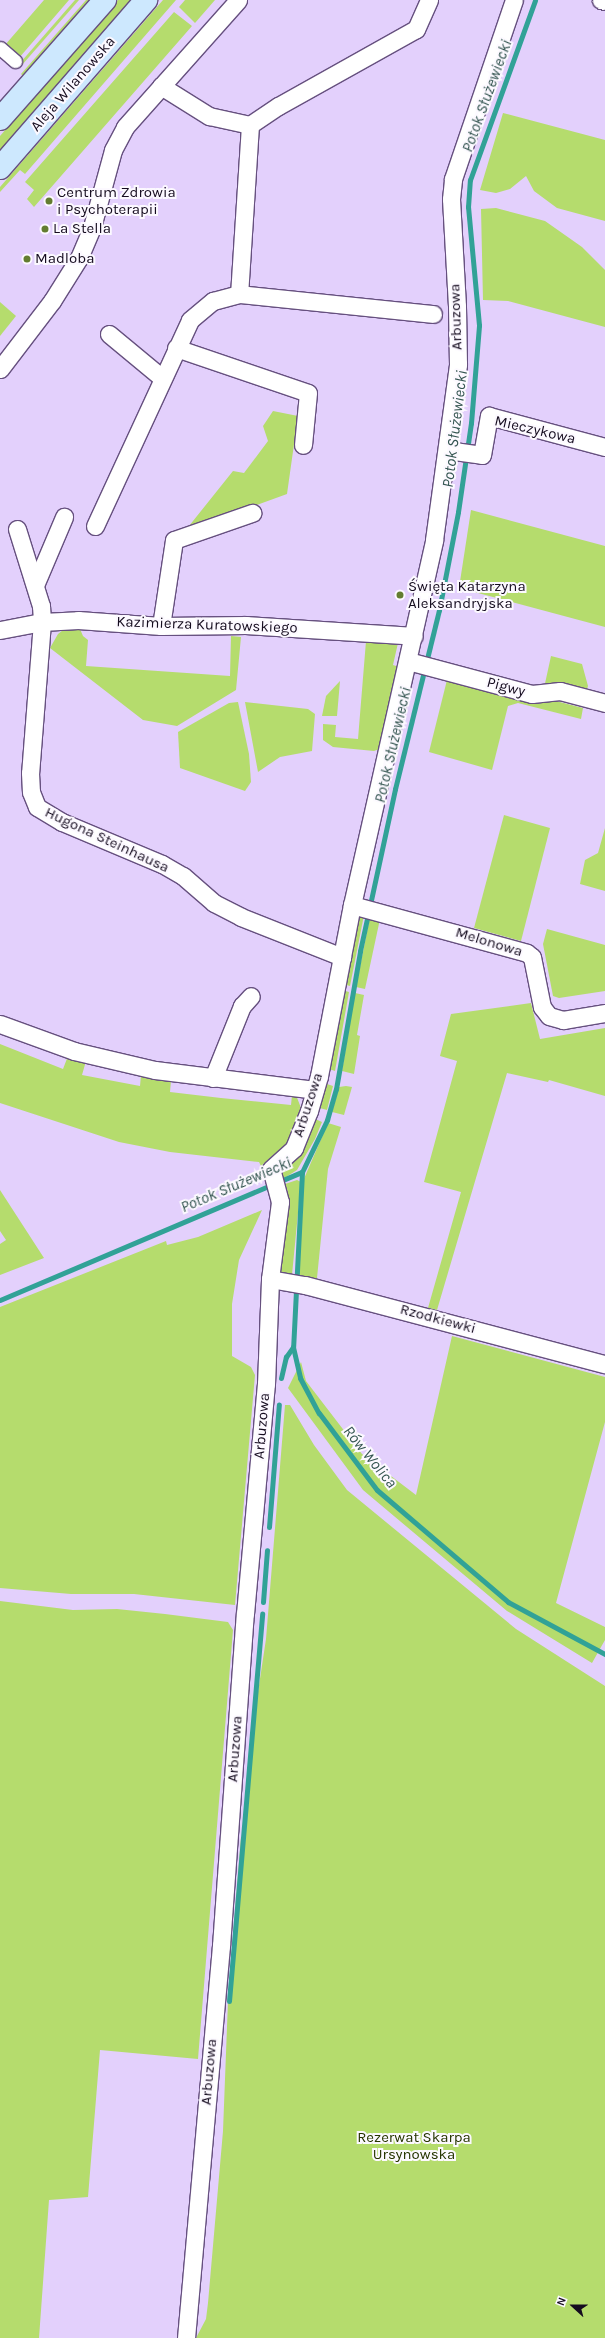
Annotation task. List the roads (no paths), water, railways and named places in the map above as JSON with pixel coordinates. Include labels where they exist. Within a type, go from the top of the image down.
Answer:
[{"type":"main road","name":"Aleja Wilanowska","points":[[0,119],[104,0]]},
{"type":"main road","name":"Aleja Wilanowska","points":[[0,168],[146,0]]},
{"type":"street","points":[[0,369],[40,319],[71,273],[92,227],[108,164],[118,140],[135,114],[162,86],[238,0]]},
{"type":"street","points":[[162,86],[209,116],[250,125],[268,112],[416,29],[429,0]]},
{"type":"street","name":"Arbuzowa","points":[[186,2338],[221,1946],[244,1621],[266,1392],[280,1195],[271,1169],[287,1157],[298,1139],[315,1090],[342,957],[411,661],[414,636],[452,450],[458,339],[451,199],[453,179],[514,0]]},
{"type":"street","points":[[601,0],[605,1]]},
{"type":"street","points":[[0,48],[15,61]]},
{"type":"street","points":[[239,294],[250,125]]},
{"type":"street","points":[[95,526],[190,320],[213,300],[239,294],[433,314]]},
{"type":"street","points":[[109,334],[162,378]]},
{"type":"street","points":[[176,348],[308,393],[303,445]]},
{"type":"street","name":"Mieczykowa","points":[[452,450],[482,455],[489,416],[605,447]]},
{"type":"street","points":[[161,626],[174,540],[252,513]]},
{"type":"street","points":[[36,583],[64,517]]},
{"type":"street","name":"Hugona Steinhausa","points":[[17,529],[36,583],[42,622],[31,761],[31,792],[37,807],[62,822],[162,864],[183,876],[214,903],[241,917],[342,957]]},
{"type":"street","name":"Kazimierza Kuratowskiego","points":[[0,630],[42,622],[78,620],[161,626],[246,625],[414,636]]},
{"type":"street","name":"Pigwy","points":[[411,661],[532,694],[560,691],[605,703]]},
{"type":"street","name":"Melonowa","points":[[355,906],[527,952],[532,957],[542,1008],[546,1013],[555,1019],[563,1020],[605,1013]]},
{"type":"street","points":[[213,1078],[242,1006],[251,996]]},
{"type":"street","points":[[0,1024],[74,1051],[154,1070],[315,1090]]},
{"type":"street","name":"Rzodkiewki","points":[[274,1280],[305,1284],[605,1364]]},
{"type":"waterway","name":"Potok Służewiecki","points":[[0,1300],[302,1172],[327,1120],[336,1089],[360,951],[395,789],[439,610],[458,512],[471,423],[479,325],[468,207],[470,180],[535,0]]},
{"type":"waterway","name":"Rów Wolica","points":[[302,1172],[293,1347],[300,1378],[319,1413],[377,1490],[508,1602],[605,1654]]},
{"type":"waterway","points":[[281,1378],[286,1357],[293,1347]]},
{"type":"waterway","points":[[269,1527],[279,1404]]},
{"type":"waterway","points":[[263,1602],[267,1550]]},
{"type":"waterway","points":[[229,2001],[262,1613]]},
{"type":"place","name":"Centrum Zdrowia i Psychoterapii","points":[[49,201]]},
{"type":"place","name":"La Stella","points":[[45,229]]},
{"type":"place","name":"Madloba","points":[[27,259]]},
{"type":"place","name":"Święta Katarzyna Aleksandryjska","points":[[400,595]]},
{"type":"park label","name":"Rezerwat Skarpa Ursynowska","points":[[414,2146]]}]
